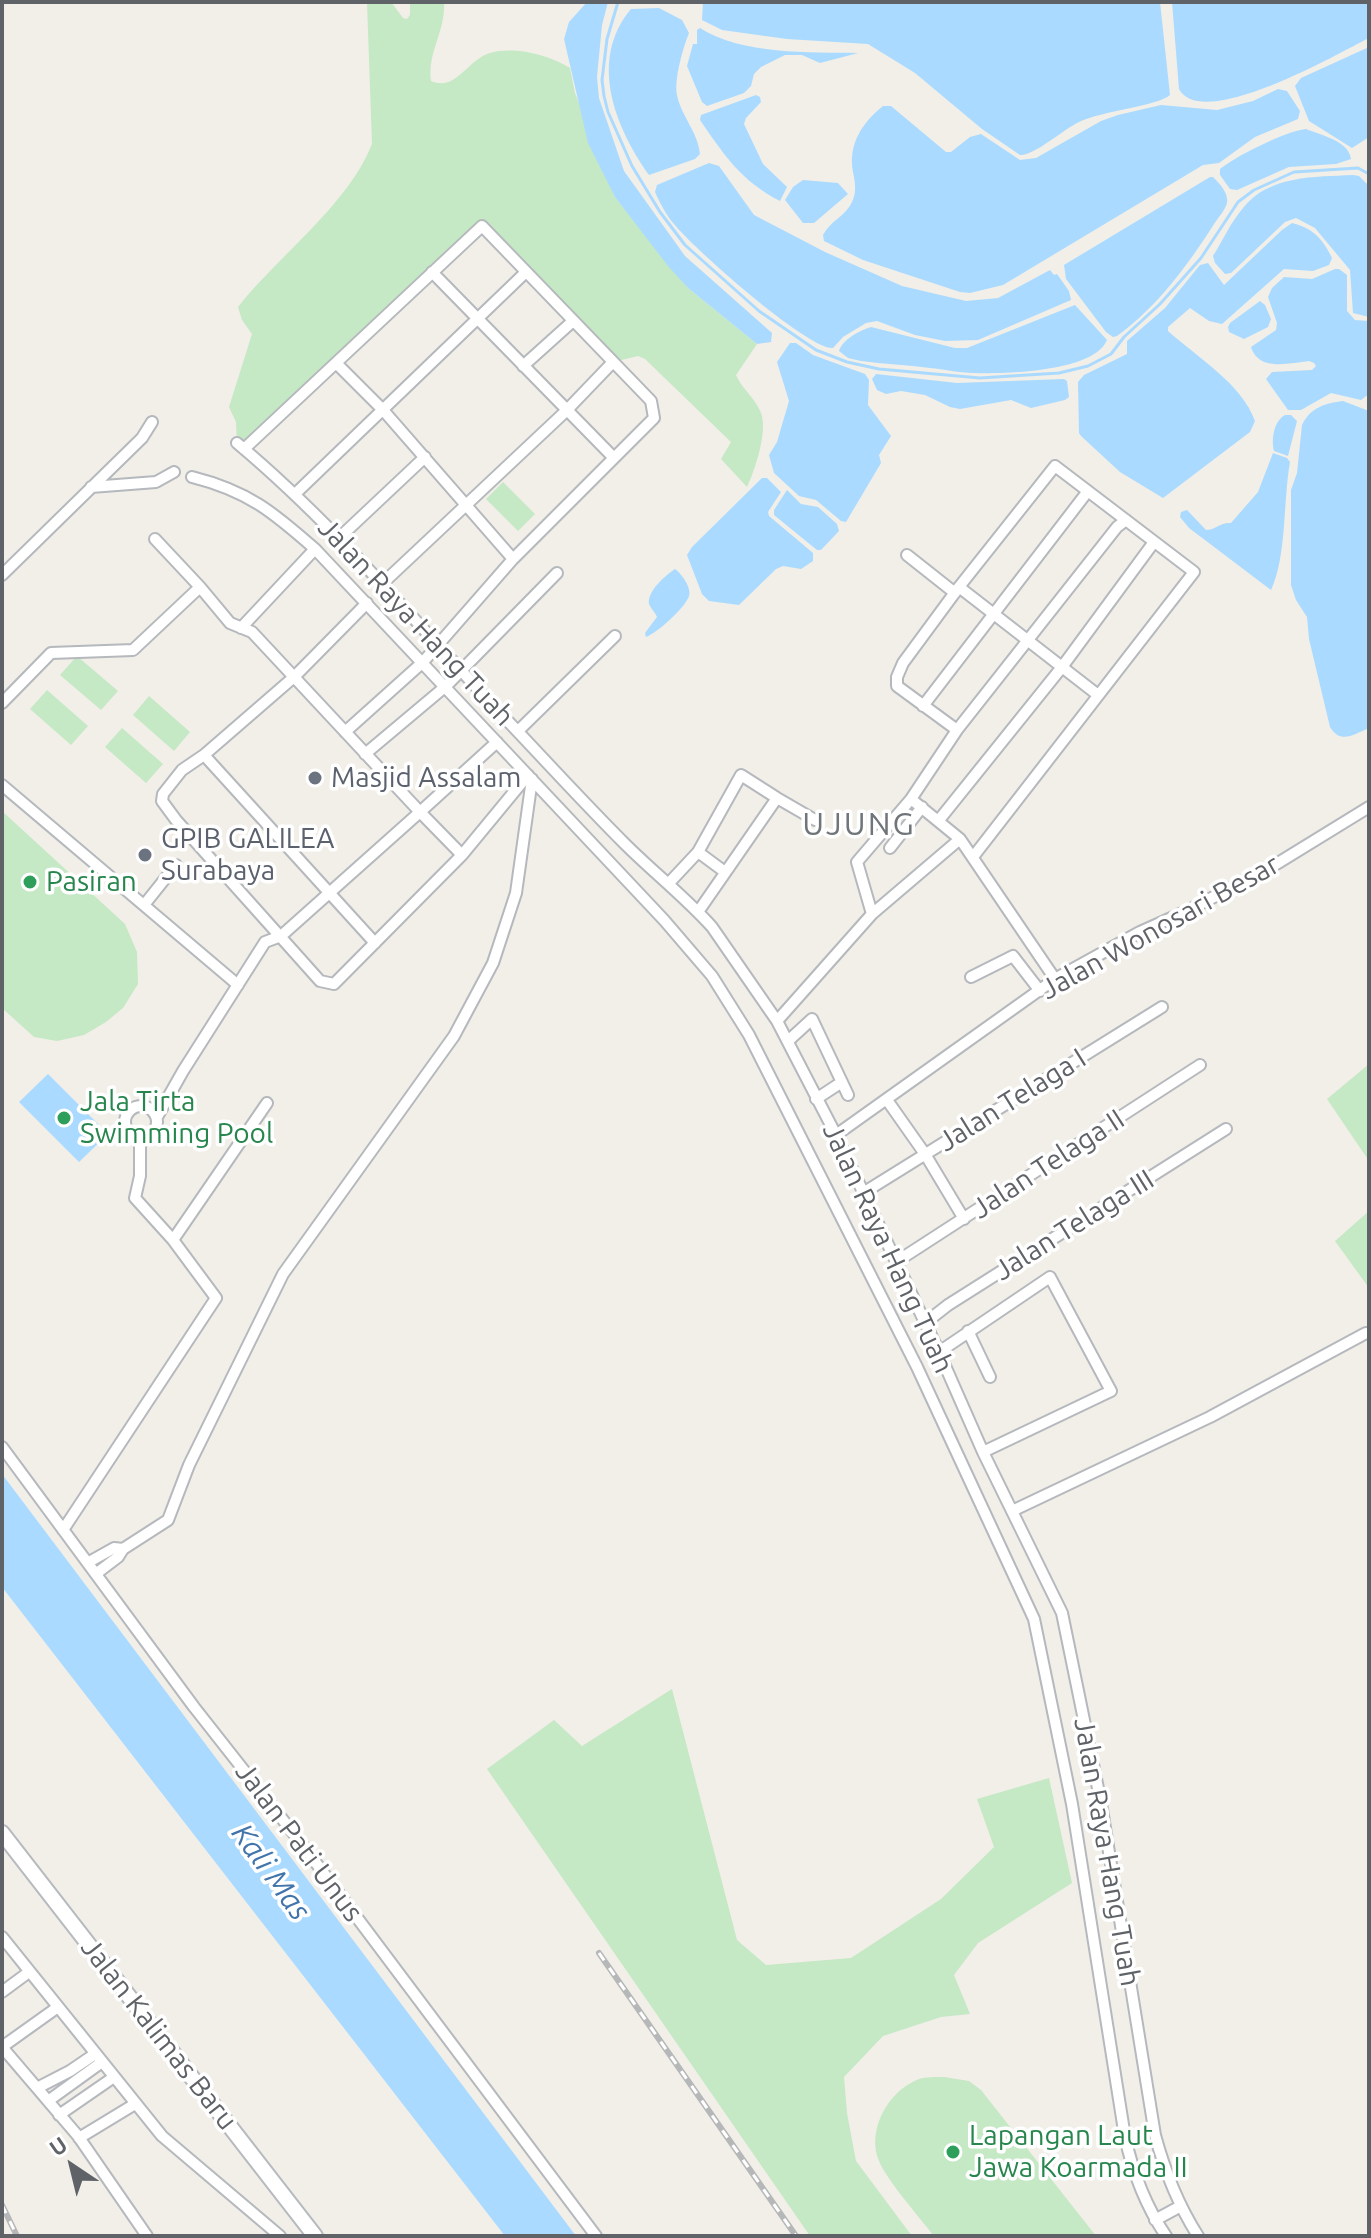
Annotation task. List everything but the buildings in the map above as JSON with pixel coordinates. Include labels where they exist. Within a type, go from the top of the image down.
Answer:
[{"type":"street","points":[[345,732],[423,662],[513,559],[654,418],[651,401],[482,226],[336,363],[383,410],[513,559]]},
{"type":"street","points":[[432,272],[614,458]]},
{"type":"street","points":[[295,494],[526,272]]},
{"type":"street","points":[[523,366],[573,321]]},
{"type":"street","points":[[383,583],[566,411],[613,362]]},
{"type":"street","name":"Jalan Raya Hang Tuah","points":[[336,363],[240,446],[339,538],[627,846],[712,927],[777,1021],[836,1135],[983,1452],[1062,1613],[1101,1803],[1155,2135],[1179,2207],[1198,2236]]},
{"type":"street","points":[[2,575],[142,438],[152,422]]},
{"type":"street","points":[[339,538],[425,457]]},
{"type":"street","points":[[957,730],[897,686],[897,677],[903,663],[957,590],[1055,466],[1194,572],[973,857]]},
{"type":"street","points":[[91,487],[156,482],[174,472]]},
{"type":"street","name":"Jalan Raya Hang Tuah","points":[[192,477],[254,500],[274,512],[315,549],[664,920],[731,1002],[917,1367],[1034,1619],[1072,1804],[1125,2137],[1133,2173],[1166,2236]]},
{"type":"street","points":[[923,706],[1088,491]]},
{"type":"street","points":[[872,914],[857,862],[911,799],[957,730],[1117,527],[1126,520]]},
{"type":"street","points":[[155,539],[230,623],[252,632],[462,855]]},
{"type":"street","points":[[939,820],[1062,667],[1154,542]]},
{"type":"street","points":[[241,628],[315,549]]},
{"type":"street","points":[[907,555],[994,614],[1098,695]]},
{"type":"street","points":[[365,754],[462,671],[557,573]]},
{"type":"street","points":[[2,703],[51,653],[133,650],[200,587]]},
{"type":"street","points":[[367,603],[294,677],[204,755],[182,770],[163,794],[162,801],[320,981],[334,984],[462,855],[530,777]]},
{"type":"street","points":[[518,731],[615,636]]},
{"type":"street","points":[[157,1117],[150,1109],[140,1106],[130,1110],[125,1120],[127,1130],[140,1138],[150,1136],[157,1128],[157,1117],[265,942],[281,936],[497,742]]},
{"type":"street","points":[[204,755],[375,943]]},
{"type":"street","points":[[669,883],[698,852],[741,775],[815,820]]},
{"type":"street","points":[[97,1573],[118,1557],[123,1549],[168,1520],[189,1465],[283,1274],[454,1036],[493,963],[516,893],[530,777]]},
{"type":"street","points":[[2,785],[238,985]]},
{"type":"street","points":[[698,912],[777,798]]},
{"type":"street","points":[[911,799],[960,839],[1055,979]]},
{"type":"street","points":[[890,848],[922,807]]},
{"type":"street","name":"Jalan Wonosari Besar","points":[[836,1135],[1055,979],[1140,932],[1278,863],[1369,807]]},
{"type":"street","points":[[777,1021],[872,914],[960,839]]},
{"type":"street","points":[[698,852],[725,872]]},
{"type":"street","points":[[144,905],[176,865]]},
{"type":"street","points":[[971,977],[1013,956],[1040,991]]},
{"type":"street","name":"Jalan Telaga I","points":[[863,1193],[1162,1007]]},
{"type":"street","points":[[788,1041],[812,1019],[848,1095]]},
{"type":"street","name":"Jalan Telaga II","points":[[896,1262],[1200,1065]]},
{"type":"street","points":[[816,1099],[842,1082]]},
{"type":"street","points":[[887,1100],[925,1154],[964,1219]]},
{"type":"street","points":[[173,1240],[267,1103]]},
{"type":"street","name":"Jalan Telaga III","points":[[925,1323],[948,1305],[1226,1129]]},
{"type":"street","points":[[63,1530],[216,1298],[173,1240],[135,1198],[140,1176],[140,1138]]},
{"type":"street","points":[[939,1352],[1050,1277],[1111,1391],[983,1452]]},
{"type":"street","points":[[968,1331],[990,1377]]},
{"type":"street","points":[[1012,1511],[1210,1417],[1366,1333]]},
{"type":"street","name":"Jalan Pati Unus","points":[[2,1447],[194,1707],[298,1839],[596,2236]]},
{"type":"street","points":[[89,1562],[114,1548],[123,1549]]},
{"type":"street","name":"Jalan Kalimas Baru","points":[[2,1833],[315,2236]]},
{"type":"street","points":[[3,1939],[167,2141],[280,2236]]},
{"type":"street","points":[[2,1992],[29,1972]]},
{"type":"street","points":[[58,2007],[2,2047],[79,2138],[147,2236]]},
{"type":"street","points":[[37,2088],[98,2058]]},
{"type":"street","points":[[48,2101],[98,2058]]},
{"type":"street","points":[[59,2115],[114,2077]]},
{"type":"street","points":[[79,2138],[135,2104]]},
{"type":"street","points":[[1155,2220],[1179,2207]]},
{"type":"green space","points":[[367,2],[391,2],[407,19],[410,2],[444,2],[430,70],[431,81],[440,83],[455,79],[482,56],[500,51],[532,53],[570,68],[575,93],[615,197],[688,288],[757,344],[736,375],[759,408],[763,421],[760,450],[747,487],[721,459],[731,442],[645,359],[638,356],[613,362],[482,226],[244,449],[237,443],[236,422],[229,407],[252,334],[242,320],[238,307],[330,209],[347,188],[372,144]]},
{"type":"green space","points":[[503,482],[535,514],[518,531],[486,499]]},
{"type":"green space","points":[[77,656],[118,691],[101,710],[60,675]]},
{"type":"green space","points":[[47,690],[88,726],[71,745],[30,709]]},
{"type":"green space","points":[[149,696],[190,732],[174,751],[133,715]]},
{"type":"green space","points":[[122,728],[163,764],[146,783],[105,747]]},
{"type":"green space","name":"Pasiran","points":[[2,811],[125,924],[137,952],[138,984],[123,1008],[84,1035],[57,1041],[34,1037],[2,1008]]},
{"type":"green space","points":[[1369,1064],[1369,1161],[1327,1099]]},
{"type":"green space","points":[[1369,1211],[1369,1288],[1335,1241]]},
{"type":"green space","points":[[672,1689],[737,1940],[766,1965],[851,1958],[941,1899],[994,1847],[977,1799],[1049,1778],[1072,1883],[978,1943],[954,1975],[970,2014],[941,2017],[883,2036],[844,2077],[856,2161],[912,2236],[810,2236],[487,1769],[554,1720],[582,1746]]},
{"type":"green space","name":"Lapangan Laut Jawa Koarmada II","points":[[944,2077],[969,2081],[981,2090],[1096,2236],[934,2236],[883,2169],[876,2149],[876,2137],[883,2112],[898,2092],[919,2079]]},
{"type":"water","points":[[587,2],[608,2],[602,25],[597,77],[599,98],[624,171],[685,256],[772,333],[771,342],[757,344],[688,288],[615,197],[588,143],[564,39],[569,22]]},
{"type":"water","points":[[703,2],[1160,2],[1170,95],[1079,122],[1033,151],[1020,155],[982,129],[915,73],[868,44],[787,39],[722,30],[702,20]]},
{"type":"water","points":[[1172,2],[1369,2],[1369,38],[1271,86],[1214,101],[1192,100],[1179,89]]},
{"type":"water","points":[[659,8],[682,20],[689,33],[676,88],[700,154],[695,159],[649,175],[617,115],[609,71],[611,50],[618,29],[631,9]]},
{"type":"water","points":[[700,28],[717,37],[756,48],[858,53],[820,63],[802,55],[785,55],[761,67],[744,93],[707,106],[702,102],[687,66]]},
{"type":"water","points":[[1369,47],[1369,137],[1352,148],[1309,121],[1295,86],[1301,78]]},
{"type":"water","points":[[1278,89],[1287,91],[1300,111],[1298,119],[1255,137],[1219,163],[1203,165],[1003,285],[970,293],[960,292],[863,260],[824,241],[826,230],[846,211],[854,198],[852,162],[858,135],[883,106],[891,106],[946,152],[981,134],[1020,160],[1036,158],[1101,121],[1118,115],[1161,105],[1217,110],[1253,101]]},
{"type":"water","points":[[756,95],[761,102],[744,124],[763,164],[787,187],[780,201],[744,176],[700,120],[701,115]]},
{"type":"water","points":[[1306,129],[1340,143],[1351,159],[1336,164],[1289,167],[1237,190],[1230,189],[1220,175],[1220,169],[1249,151],[1286,134]]},
{"type":"water","points":[[709,163],[719,166],[754,215],[825,252],[902,286],[966,301],[998,298],[1050,270],[1057,274],[1069,291],[1071,300],[978,340],[945,341],[915,335],[877,321],[866,323],[843,337],[833,348],[820,344],[776,316],[726,274],[685,236],[666,213],[655,192],[657,185]]},
{"type":"water","points":[[1359,176],[1369,186],[1369,317],[1353,313],[1350,270],[1315,228],[1296,218],[1285,222],[1231,273],[1225,274],[1215,263],[1213,256],[1235,219],[1254,197],[1266,189],[1294,180]]},
{"type":"water","points":[[1210,177],[1223,188],[1227,203],[1223,211],[1158,299],[1132,325],[1113,337],[1066,279],[1064,265]]},
{"type":"water","points":[[803,180],[838,183],[848,194],[814,223],[803,223],[785,200],[793,187]]},
{"type":"water","points":[[1292,223],[1312,231],[1321,240],[1332,258],[1329,265],[1313,271],[1284,269],[1222,324],[1209,321],[1190,308],[1168,327],[1168,331],[1229,383],[1255,421],[1250,432],[1163,498],[1120,472],[1081,436],[1078,382],[1084,375],[1127,354],[1127,341],[1165,308],[1200,265],[1208,263],[1224,285]]},
{"type":"water","points":[[1335,269],[1347,275],[1347,311],[1355,320],[1369,321],[1369,394],[1361,400],[1331,393],[1301,410],[1288,410],[1266,379],[1272,372],[1312,370],[1316,366],[1309,361],[1268,363],[1255,355],[1251,347],[1276,330],[1277,323],[1268,297],[1272,288],[1284,277],[1312,279]]},
{"type":"water","points":[[1260,301],[1271,319],[1268,327],[1244,339],[1229,332],[1230,323]]},
{"type":"water","points":[[1075,305],[1107,340],[1099,351],[1085,359],[1047,369],[968,373],[861,361],[848,358],[839,351],[852,336],[871,327],[955,348],[967,348]]},
{"type":"water","points":[[790,343],[865,374],[869,380],[868,405],[891,436],[879,455],[881,463],[846,522],[816,500],[799,496],[774,473],[769,455],[777,442],[789,401],[777,362]]},
{"type":"water","points":[[876,374],[957,383],[1064,379],[1069,397],[1031,408],[1011,400],[960,409],[925,395],[901,391],[886,394],[877,390],[872,379]]},
{"type":"water","points":[[1343,401],[1369,411],[1369,728],[1343,737],[1330,727],[1309,639],[1307,617],[1291,585],[1291,490],[1297,473],[1302,425],[1309,414],[1319,407]]},
{"type":"water","points":[[1285,415],[1291,415],[1297,421],[1288,456],[1274,451],[1273,446],[1276,426]]},
{"type":"water","points":[[1273,453],[1290,462],[1280,561],[1271,590],[1189,528],[1180,517],[1181,512],[1187,510],[1206,530],[1231,523],[1258,492]]},
{"type":"water","points":[[762,478],[767,478],[781,492],[768,512],[769,516],[813,553],[813,561],[801,569],[783,566],[776,569],[739,605],[709,601],[702,594],[687,555]]},
{"type":"water","points":[[787,490],[801,504],[818,507],[837,524],[839,531],[821,550],[774,515]]},
{"type":"water","points":[[675,569],[683,577],[689,596],[670,620],[646,637],[645,633],[657,617],[649,604],[651,594],[662,579]]},
{"type":"water","name":"Jala Tirta Swimming Pool","points":[[48,1074],[108,1134],[79,1162],[19,1102]]},
{"type":"water","name":"Kali Mas","points":[[2,1474],[576,2236],[505,2236],[2,1587]]},
{"type":"waterway","points":[[618,2],[607,39],[602,80],[604,96],[632,166],[660,212],[685,245],[759,311],[816,350],[847,362],[879,369],[980,378],[1059,373],[1088,366],[1111,354],[1124,337],[1160,304],[1201,258],[1238,202],[1254,190],[1294,172],[1358,168],[1369,174]]},
{"type":"railway","points":[[599,1953],[796,2236]]},
{"type":"railway","points":[[2,2205],[17,2236]]},
{"type":"place","name":"Masjid Assalam","points":[[315,778]]},
{"type":"place","name":"GPIB GALILEA Surabaya","points":[[145,855]]},
{"type":"place","name":"Pasiran","points":[[30,882]]},
{"type":"place","name":"Jala Tirta Swimming Pool","points":[[64,1118]]},
{"type":"place","name":"Lapangan Laut Jawa Koarmada II","points":[[953,2152]]},
{"type":"district","name":"UJUNG","points":[[859,824]]}]
